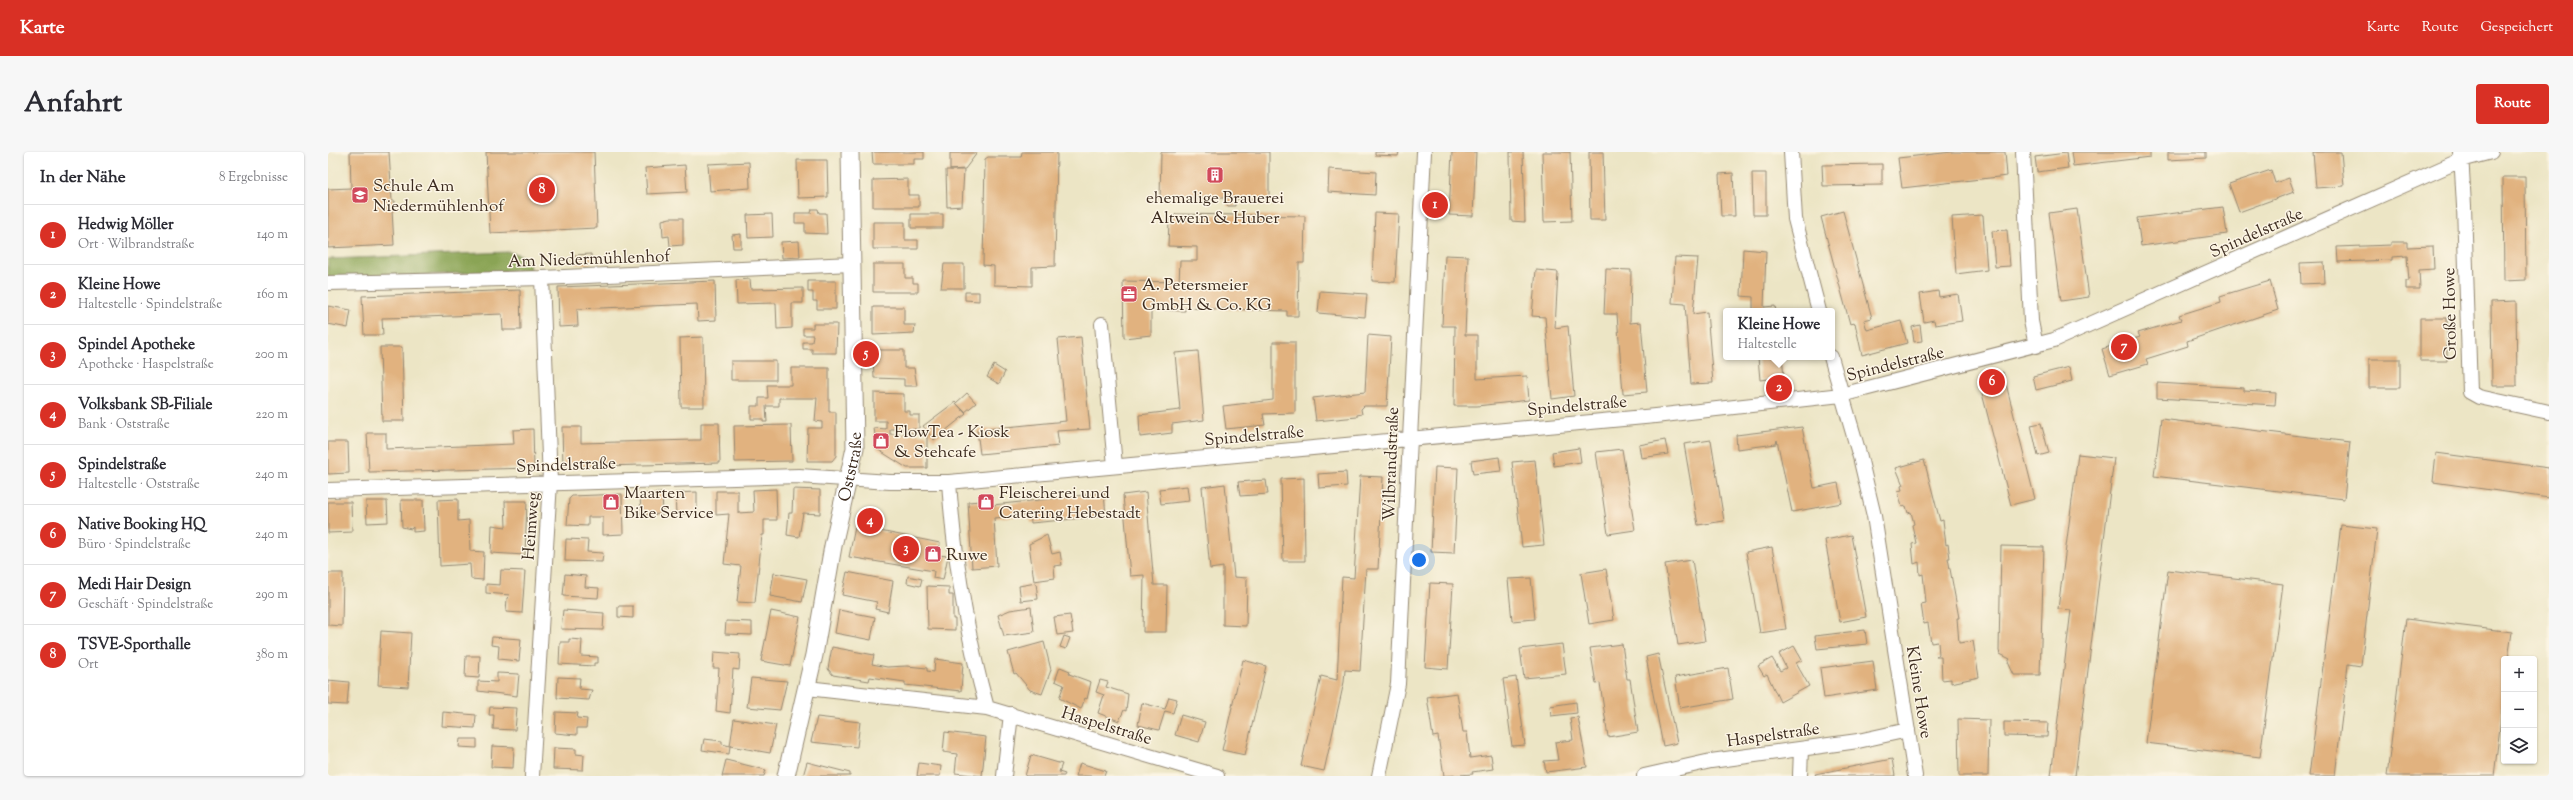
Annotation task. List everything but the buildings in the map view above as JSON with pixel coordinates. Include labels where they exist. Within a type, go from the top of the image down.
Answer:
[{"type":"street","name":"Oststraße","points":[[786,776],[807,688],[833,546],[855,448],[850,152]]},
{"type":"street","name":"Wilbrandstraße","points":[[1379,776],[1398,684],[1424,152]]},
{"type":"street","points":[[1791,152],[1795,219],[1818,308]]},
{"type":"street","points":[[2023,152],[2030,321],[2036,346]]},
{"type":"street","name":"Spindelstraße","points":[[328,490],[550,482],[799,476],[949,482],[1683,413],[1841,395],[2036,346],[2177,288],[2461,156],[2491,152]]},
{"type":"street","name":"Große Howe","points":[[2461,156],[2470,392],[2479,397],[2549,412]]},
{"type":"street","name":"Am Niedermühlenhof","points":[[328,283],[542,278],[852,264]]},
{"type":"street","name":"Heimweg","points":[[532,776],[550,482],[542,278]]},
{"type":"street","points":[[1102,324],[1115,466]]},
{"type":"street","name":"Kleine Howe","points":[[1832,360],[1860,457],[1874,516],[1915,776]]},
{"type":"street","points":[[949,482],[951,512],[972,648],[986,708]]},
{"type":"street","name":"Haspelstraße","points":[[807,688],[986,708],[1011,714],[1217,776]]},
{"type":"street","points":[[1004,776],[1011,714]]},
{"type":"street","name":"Haspelstraße","points":[[1644,776],[1711,761],[1801,749],[1908,730]]},
{"type":"street","points":[[1800,776],[1801,749]]},
{"type":"green space","points":[[509,252],[521,255],[529,262],[530,270],[336,279],[328,277],[328,259]]},
{"type":"place","name":"ehemalige Brauerei Altwein & Huber","points":[[1215,175]]},
{"type":"place","name":"TSVE-Sporthalle","points":[[542,190]]},
{"type":"place","name":"Schule Am Niedermühlenhof","points":[[360,195]]},
{"type":"place","name":"Hedwig Möller","points":[[1435,205]]},
{"type":"place","name":"A. Petersmeier GmbH & Co. KG","points":[[1129,294]]},
{"type":"place","name":"Medi Hair Design","points":[[2124,347]]},
{"type":"place","name":"Spindelstraße","points":[[866,354]]},
{"type":"place","name":"Native Booking HQ","points":[[1992,382]]},
{"type":"place","name":"Kleine Howe","points":[[1779,388]]},
{"type":"place","name":"FlowTea - Kiosk & Stehcafe","points":[[881,441]]},
{"type":"place","name":"Maarten Bike Service","points":[[611,502]]},
{"type":"place","name":"Fleischerei und Catering Hebestadt","points":[[986,502]]},
{"type":"place","name":"Volksbank SB-Filiale","points":[[870,521]]},
{"type":"place","name":"Spindel Apotheke","points":[[906,549]]},
{"type":"place","name":"Ruwe","points":[[933,554]]}]
